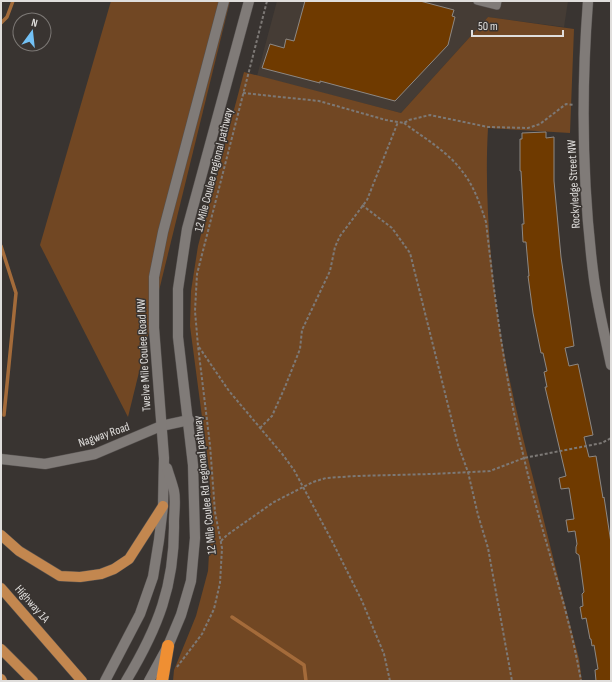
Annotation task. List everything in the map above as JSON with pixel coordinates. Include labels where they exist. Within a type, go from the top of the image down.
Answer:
[{"type":"highway","points":[[162,681],[168,646]]},
{"type":"main road","name":"Twelve Mile Coulee Road NW","points":[[105,681],[140,614],[152,577],[159,540],[163,506],[164,458],[154,328],[154,277],[163,232],[224,1]]},
{"type":"main road","points":[[149,681],[168,646],[181,615],[190,581],[196,538],[193,465],[189,420],[178,337],[178,289],[187,228],[249,1]]},
{"type":"main road","name":"Rockyledge Street NW","points":[[588,1],[584,78],[585,176],[594,280],[611,365]]},
{"type":"main road","name":"Nagway Road","points":[[1,459],[45,464],[95,454],[161,426],[189,420]]},
{"type":"main road","points":[[126,681],[141,655],[156,623],[172,568],[174,493],[164,458]]},
{"type":"main road","points":[[1,535],[19,551],[60,576],[80,577],[101,574],[129,559],[163,506]]},
{"type":"main road","name":"Highway 1A","points":[[1,588],[82,681]]},
{"type":"main road","points":[[1,648],[33,681]]},
{"type":"lane","points":[[477,1],[497,6],[498,1]]},
{"type":"path","name":"12 Mile Coulee regional pathway","points":[[198,346],[195,311],[197,274],[267,1]]},
{"type":"path","points":[[243,93],[319,101],[386,120],[404,123],[443,151],[462,170],[473,188],[482,208],[486,222],[501,344],[524,458],[563,602],[578,664],[580,681]]},
{"type":"path","points":[[404,123],[414,118],[430,115],[488,127],[528,128],[540,124],[566,104],[584,106]]},
{"type":"path","points":[[260,428],[272,416],[285,387],[300,349],[302,330],[330,271],[335,247],[340,236],[367,200],[398,122]]},
{"type":"path","points":[[362,205],[392,228],[410,252],[458,445],[468,472],[478,516],[488,548],[512,681]]},
{"type":"path","points":[[198,346],[229,391],[283,454],[304,488],[362,601],[384,654],[390,681]]},
{"type":"path","name":"12 Mile Coulee Rd regional pathway","points":[[176,669],[180,661],[202,634],[214,609],[220,583],[222,548],[215,512],[210,445],[198,346]]},
{"type":"path","points":[[221,541],[226,535],[274,502],[304,488],[313,482],[326,478],[490,471],[524,458],[602,443],[611,438]]},
{"type":"shaded area","points":[[111,1],[230,1],[128,417],[40,245]]},
{"type":"shaded area","points":[[277,1],[568,1],[564,27],[488,17],[401,113],[257,76]]},
{"type":"shaded area","points":[[488,17],[574,29],[570,133],[488,128],[487,182],[492,267],[503,348],[510,383],[579,659],[582,681],[173,681],[174,670],[196,616],[208,571],[211,519],[209,470],[190,326],[191,291],[198,246],[244,72],[401,113]]},
{"type":"building","points":[[305,1],[420,1],[454,10],[452,16],[455,17],[448,45],[395,101],[320,81],[320,83],[262,68],[270,44],[284,48],[286,39],[294,41]]},
{"type":"building","points":[[546,132],[546,138],[554,137],[554,181],[561,257],[574,346],[565,348],[569,366],[578,364],[593,435],[584,437],[589,457],[596,456],[611,543],[611,681],[596,681],[595,670],[598,669],[594,645],[592,646],[586,618],[582,619],[580,607],[583,606],[582,594],[584,592],[579,555],[576,553],[577,544],[575,531],[568,532],[566,520],[574,519],[569,488],[561,489],[559,478],[566,476],[545,387],[547,387],[544,372],[547,371],[543,353],[541,353],[533,313],[528,276],[526,242],[523,242],[522,224],[524,224],[520,171],[520,139],[522,139],[522,133]]},
{"type":"waterway","points":[[1,23],[7,17],[13,1]]},
{"type":"waterway","points":[[1,246],[16,293],[4,415]]},
{"type":"waterway","points":[[232,617],[304,665],[306,681]]}]
